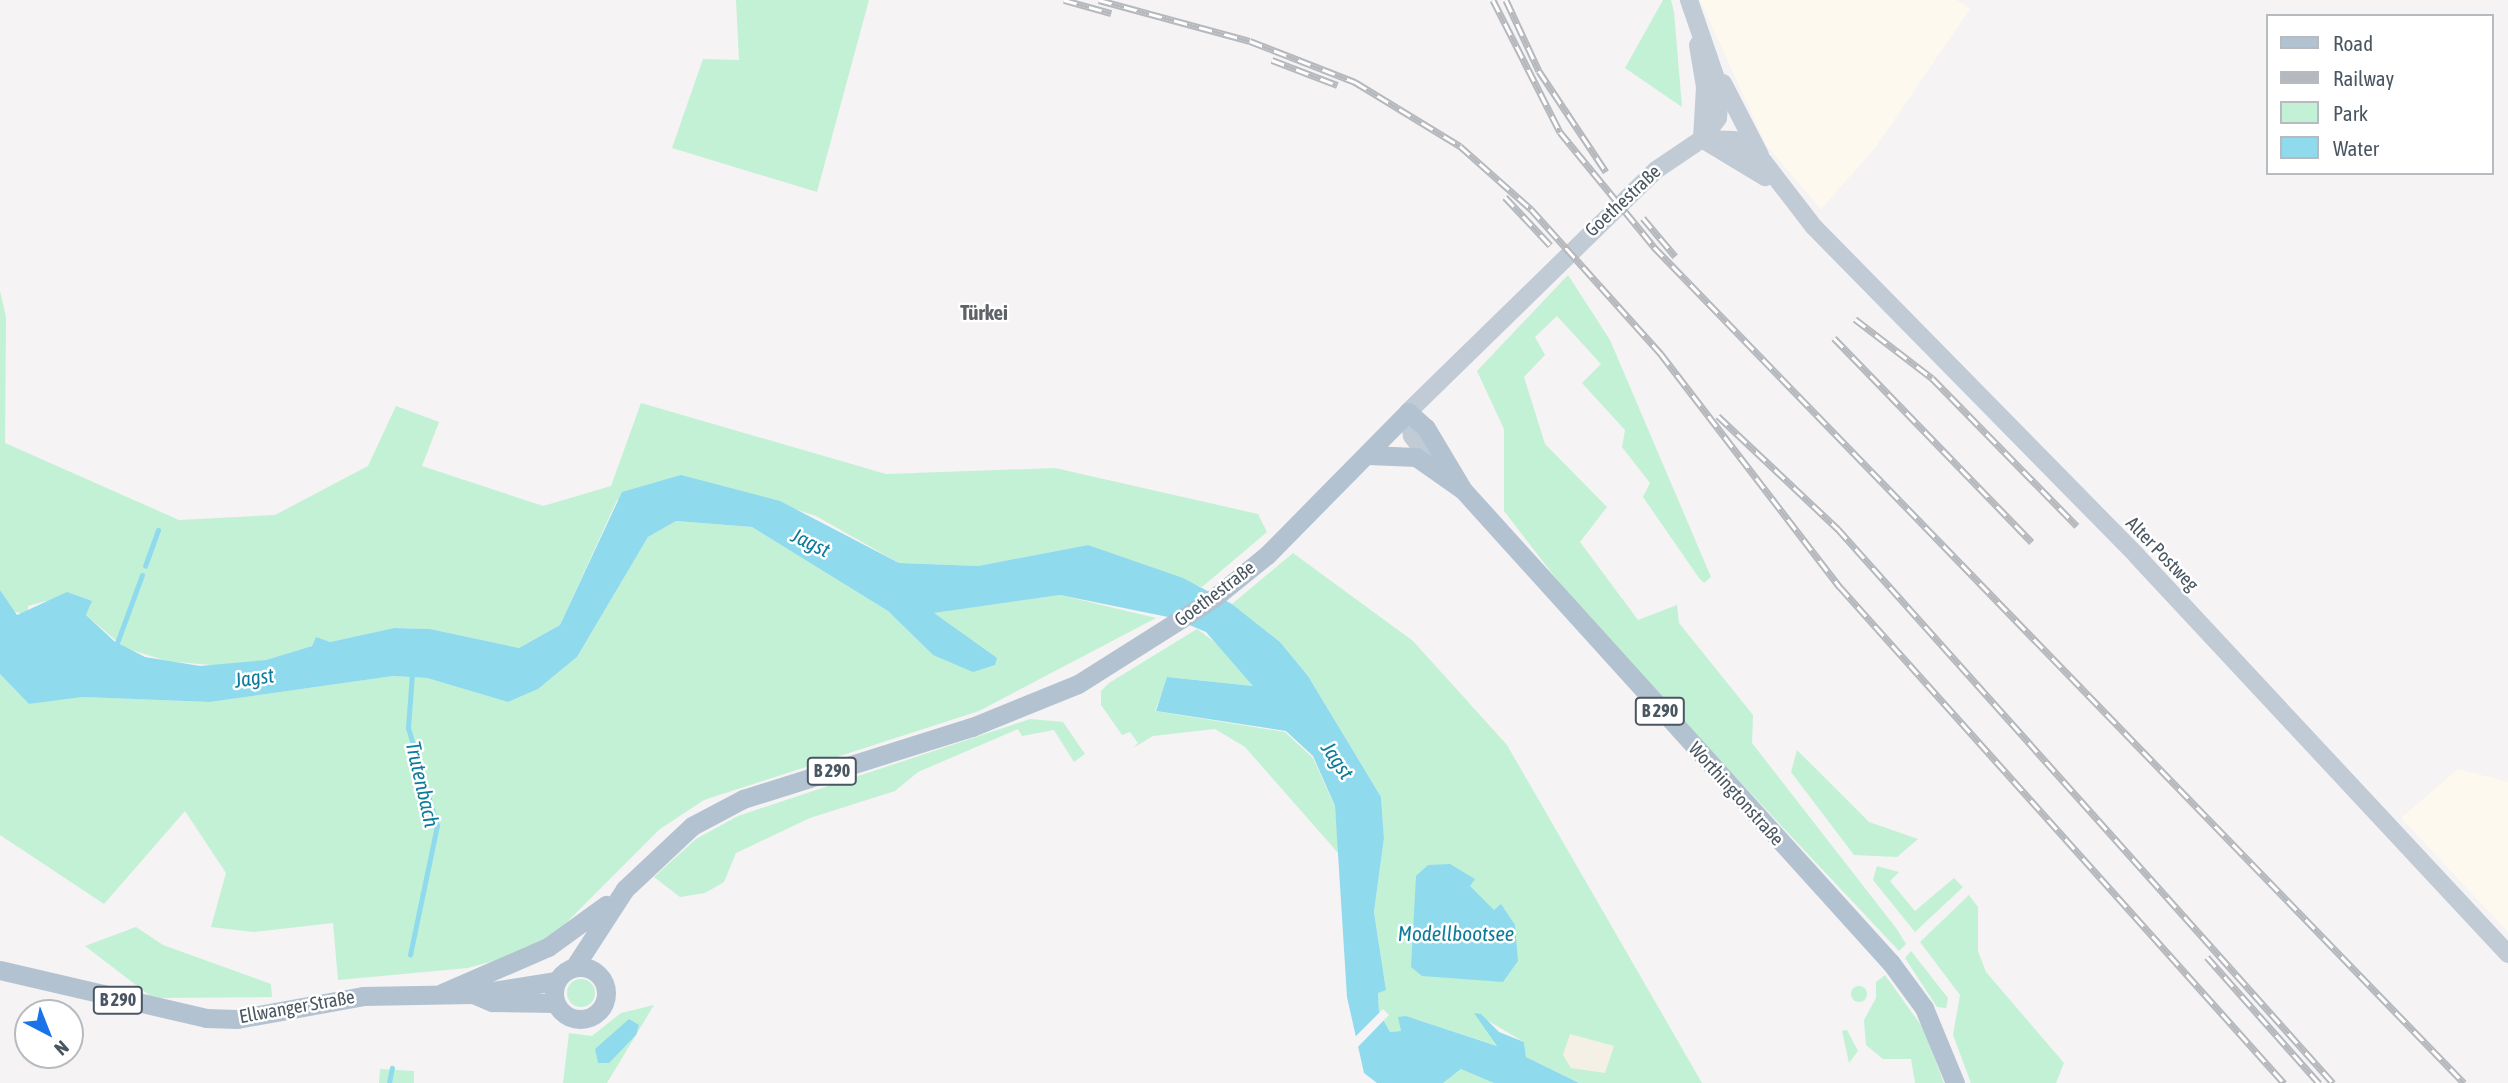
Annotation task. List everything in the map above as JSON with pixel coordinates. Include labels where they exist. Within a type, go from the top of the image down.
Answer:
[{"type":"main road","points":[[1681,0],[1702,62],[1702,139]]},
{"type":"main road","points":[[1689,0],[1716,69],[1763,161]]},
{"type":"main road","points":[[1702,139],[1718,118],[1716,69]]},
{"type":"main road","name":"Alter Postweg","points":[[1702,139],[1734,140],[1763,161],[1780,188],[2137,556],[2508,954]]},
{"type":"main road","name":"Alter Postweg","points":[[1702,139],[1780,188]]},
{"type":"main road","name":"Goethestraße","points":[[575,966],[625,889],[671,841],[743,799],[972,727],[1061,692],[1116,662],[1267,555],[1408,412],[1656,170],[1702,139]]},
{"type":"main road","name":"Worthingtonstraße","points":[[1408,412],[1412,436],[1434,466],[1463,490],[1891,964],[1924,1008],[1955,1083]]},
{"type":"main road","name":"Worthingtonstraße","points":[[1408,412],[1426,428],[1463,490]]},
{"type":"main road","name":"Worthingtonstraße","points":[[1368,455],[1395,452],[1434,466]]},
{"type":"main road","name":"Goethestraße","points":[[595,971],[625,889]]},
{"type":"main road","name":"B 290","points":[[442,993],[548,947],[625,889]]},
{"type":"main road","points":[[575,966],[595,971]]},
{"type":"main road","name":"B 290","points":[[556,981],[575,966]]},
{"type":"main road","name":"Ellwanger Straße","points":[[0,970],[206,1018],[237,1019],[363,996],[474,994],[556,981]]},
{"type":"main road","name":"B 290","points":[[555,1003],[576,1019],[598,1012],[606,988],[595,971]]},
{"type":"main road","points":[[555,1003],[556,981]]},
{"type":"main road","name":"Ellwanger Straße","points":[[474,994],[492,1002],[555,1003]]},
{"type":"shaded area","points":[[1700,0],[1957,0],[1970,9],[1875,148],[1821,209],[1766,145]]},
{"type":"shaded area","points":[[2458,769],[2508,782],[2508,932],[2401,818]]},
{"type":"green space","points":[[736,0],[869,0],[817,192],[672,148],[703,59],[739,60]]},
{"type":"green space","points":[[1663,0],[1671,0],[1674,12],[1682,107],[1625,68]]},
{"type":"green space","points":[[1568,275],[1610,340],[1711,577],[1704,583],[1699,578],[1643,497],[1650,483],[1622,447],[1625,430],[1582,383],[1601,364],[1557,316],[1535,337],[1545,355],[1524,377],[1545,444],[1607,507],[1580,542],[1638,620],[1677,605],[1679,623],[1753,715],[1752,743],[1896,928],[1906,944],[1899,951],[1589,621],[1504,511],[1504,429],[1477,371]]},
{"type":"green space","points":[[0,291],[6,317],[5,443],[179,520],[275,515],[368,466],[396,406],[439,422],[422,466],[543,506],[611,486],[641,403],[886,474],[1055,468],[1258,514],[1267,532],[1202,587],[1088,545],[978,566],[899,563],[816,516],[743,492],[617,500],[560,625],[519,648],[430,629],[394,628],[330,642],[316,638],[312,646],[266,660],[221,666],[167,661],[125,648],[86,615],[46,601],[28,606],[28,615],[8,610],[0,590]]},
{"type":"green space","points":[[676,521],[752,527],[888,611],[933,655],[933,613],[1060,595],[1156,618],[979,711],[704,800],[660,829],[553,936],[525,952],[468,968],[338,980],[333,923],[253,932],[211,927],[226,873],[185,811],[104,904],[0,835],[0,674],[29,704],[83,697],[210,702],[393,676],[427,678],[508,702],[538,689],[577,657],[648,537]]},
{"type":"green space","points":[[1293,553],[1413,641],[1507,745],[1702,1083],[1579,1083],[1526,1057],[1524,1042],[1475,1013],[1498,1046],[1406,1016],[1401,1031],[1390,1032],[1379,1012],[1378,993],[1386,989],[1374,912],[1384,838],[1381,797],[1308,676],[1280,642],[1232,604]]},
{"type":"green space","points":[[1197,629],[1227,651],[1253,686],[1168,677],[1155,711],[1285,732],[1313,758],[1335,807],[1339,854],[1245,747],[1215,729],[1153,736],[1133,748],[1138,743],[1130,732],[1122,735],[1101,705],[1101,691],[1109,683]]},
{"type":"green space","points":[[1030,719],[1063,722],[1085,754],[1074,762],[1054,730],[1022,736],[1018,729],[918,772],[895,791],[810,818],[736,853],[724,882],[705,893],[680,897],[654,877],[696,839],[738,816]]},
{"type":"green space","points":[[1797,750],[1869,822],[1918,839],[1897,857],[1854,855],[1791,772]]},
{"type":"green space","points":[[1877,866],[1899,872],[1890,881],[1915,911],[1954,878],[1963,887],[1915,932],[1873,880]]},
{"type":"green space","points":[[1969,895],[1978,907],[1978,951],[1986,972],[2064,1063],[2056,1083],[1971,1083],[1953,1035],[1960,995],[1920,942]]},
{"type":"green space","points":[[136,927],[163,945],[271,984],[272,997],[153,998],[85,946]]},
{"type":"green space","points":[[1911,951],[1948,998],[1946,1008],[1937,1007],[1905,958]]},
{"type":"green space","points":[[1885,975],[1923,1028],[1944,1083],[1915,1083],[1911,1059],[1883,1059],[1866,1045],[1864,1020],[1876,998],[1876,982]]},
{"type":"green space","points":[[581,979],[591,983],[595,993],[591,1003],[581,1007],[571,1003],[567,993],[571,983]]},
{"type":"green space","points":[[1859,986],[1865,988],[1865,1000],[1859,1002],[1853,1000],[1851,994],[1853,988]]},
{"type":"green space","points":[[654,1005],[607,1083],[563,1083],[569,1033],[592,1036],[621,1013]]},
{"type":"green space","points":[[1847,1030],[1858,1051],[1849,1063],[1842,1031]]},
{"type":"green space","points":[[380,1069],[414,1071],[414,1083],[379,1083]]},
{"type":"green space","points":[[1461,1069],[1491,1081],[1494,1083],[1443,1083]]},
{"type":"sand","points":[[1570,1034],[1614,1046],[1605,1073],[1571,1068],[1563,1055]]},
{"type":"water","name":"Jagst","points":[[681,475],[780,501],[899,563],[978,566],[1088,545],[1183,578],[1232,604],[1280,642],[1308,676],[1381,797],[1384,838],[1374,912],[1386,990],[1378,993],[1379,1012],[1390,1032],[1401,1031],[1398,1017],[1406,1016],[1497,1046],[1474,1013],[1481,1014],[1499,1032],[1524,1042],[1526,1057],[1579,1083],[1494,1083],[1461,1069],[1443,1083],[1377,1083],[1364,1073],[1347,997],[1335,806],[1313,756],[1286,731],[1156,711],[1167,677],[1253,686],[1206,632],[1173,618],[1060,595],[934,613],[997,658],[995,665],[973,672],[933,655],[888,611],[752,527],[676,521],[648,537],[577,657],[538,689],[508,702],[427,678],[393,676],[210,702],[83,697],[29,704],[0,674],[0,590],[17,615],[67,592],[92,601],[86,615],[114,641],[145,657],[200,666],[266,660],[312,646],[316,637],[330,642],[394,628],[430,629],[519,648],[560,625],[622,492]]},
{"type":"water","name":"Modellbootsee","points":[[1450,864],[1475,879],[1470,886],[1494,910],[1501,904],[1515,925],[1518,961],[1503,982],[1422,976],[1411,967],[1416,876],[1428,865]]},
{"type":"water","points":[[629,1019],[639,1025],[636,1035],[609,1063],[598,1063],[595,1049]]},
{"type":"pier","points":[[1383,1009],[1389,1015],[1354,1051],[1351,1041]]},
{"type":"waterway","points":[[145,566],[158,530]]},
{"type":"waterway","points":[[117,643],[142,575]]},
{"type":"waterway","name":"Trutenbach","points":[[410,955],[437,826],[408,728],[412,673]]},
{"type":"waterway","name":"Trutenbach","points":[[389,1083],[392,1068]]},
{"type":"railway","points":[[1064,0],[1111,13]]},
{"type":"railway","points":[[1099,0],[1250,41],[1355,82],[1460,146],[1531,209],[1661,354],[1840,587],[2284,1083]]},
{"type":"railway","points":[[1493,0],[1560,132],[1654,247],[2464,1083]]},
{"type":"railway","points":[[1506,0],[1539,71],[1606,172]]},
{"type":"railway","points":[[1272,60],[1337,85]]},
{"type":"railway","points":[[1505,197],[1550,245]]},
{"type":"railway","points":[[1643,218],[1675,256]]},
{"type":"railway","points":[[1855,319],[1932,378],[2077,526]]},
{"type":"railway","points":[[1834,338],[2032,542]]},
{"type":"railway","points":[[1718,416],[1838,529],[2333,1083]]},
{"type":"railway","points":[[2207,957],[2319,1083]]},
{"type":"district","name":"Türkei","points":[[984,312]]}]
